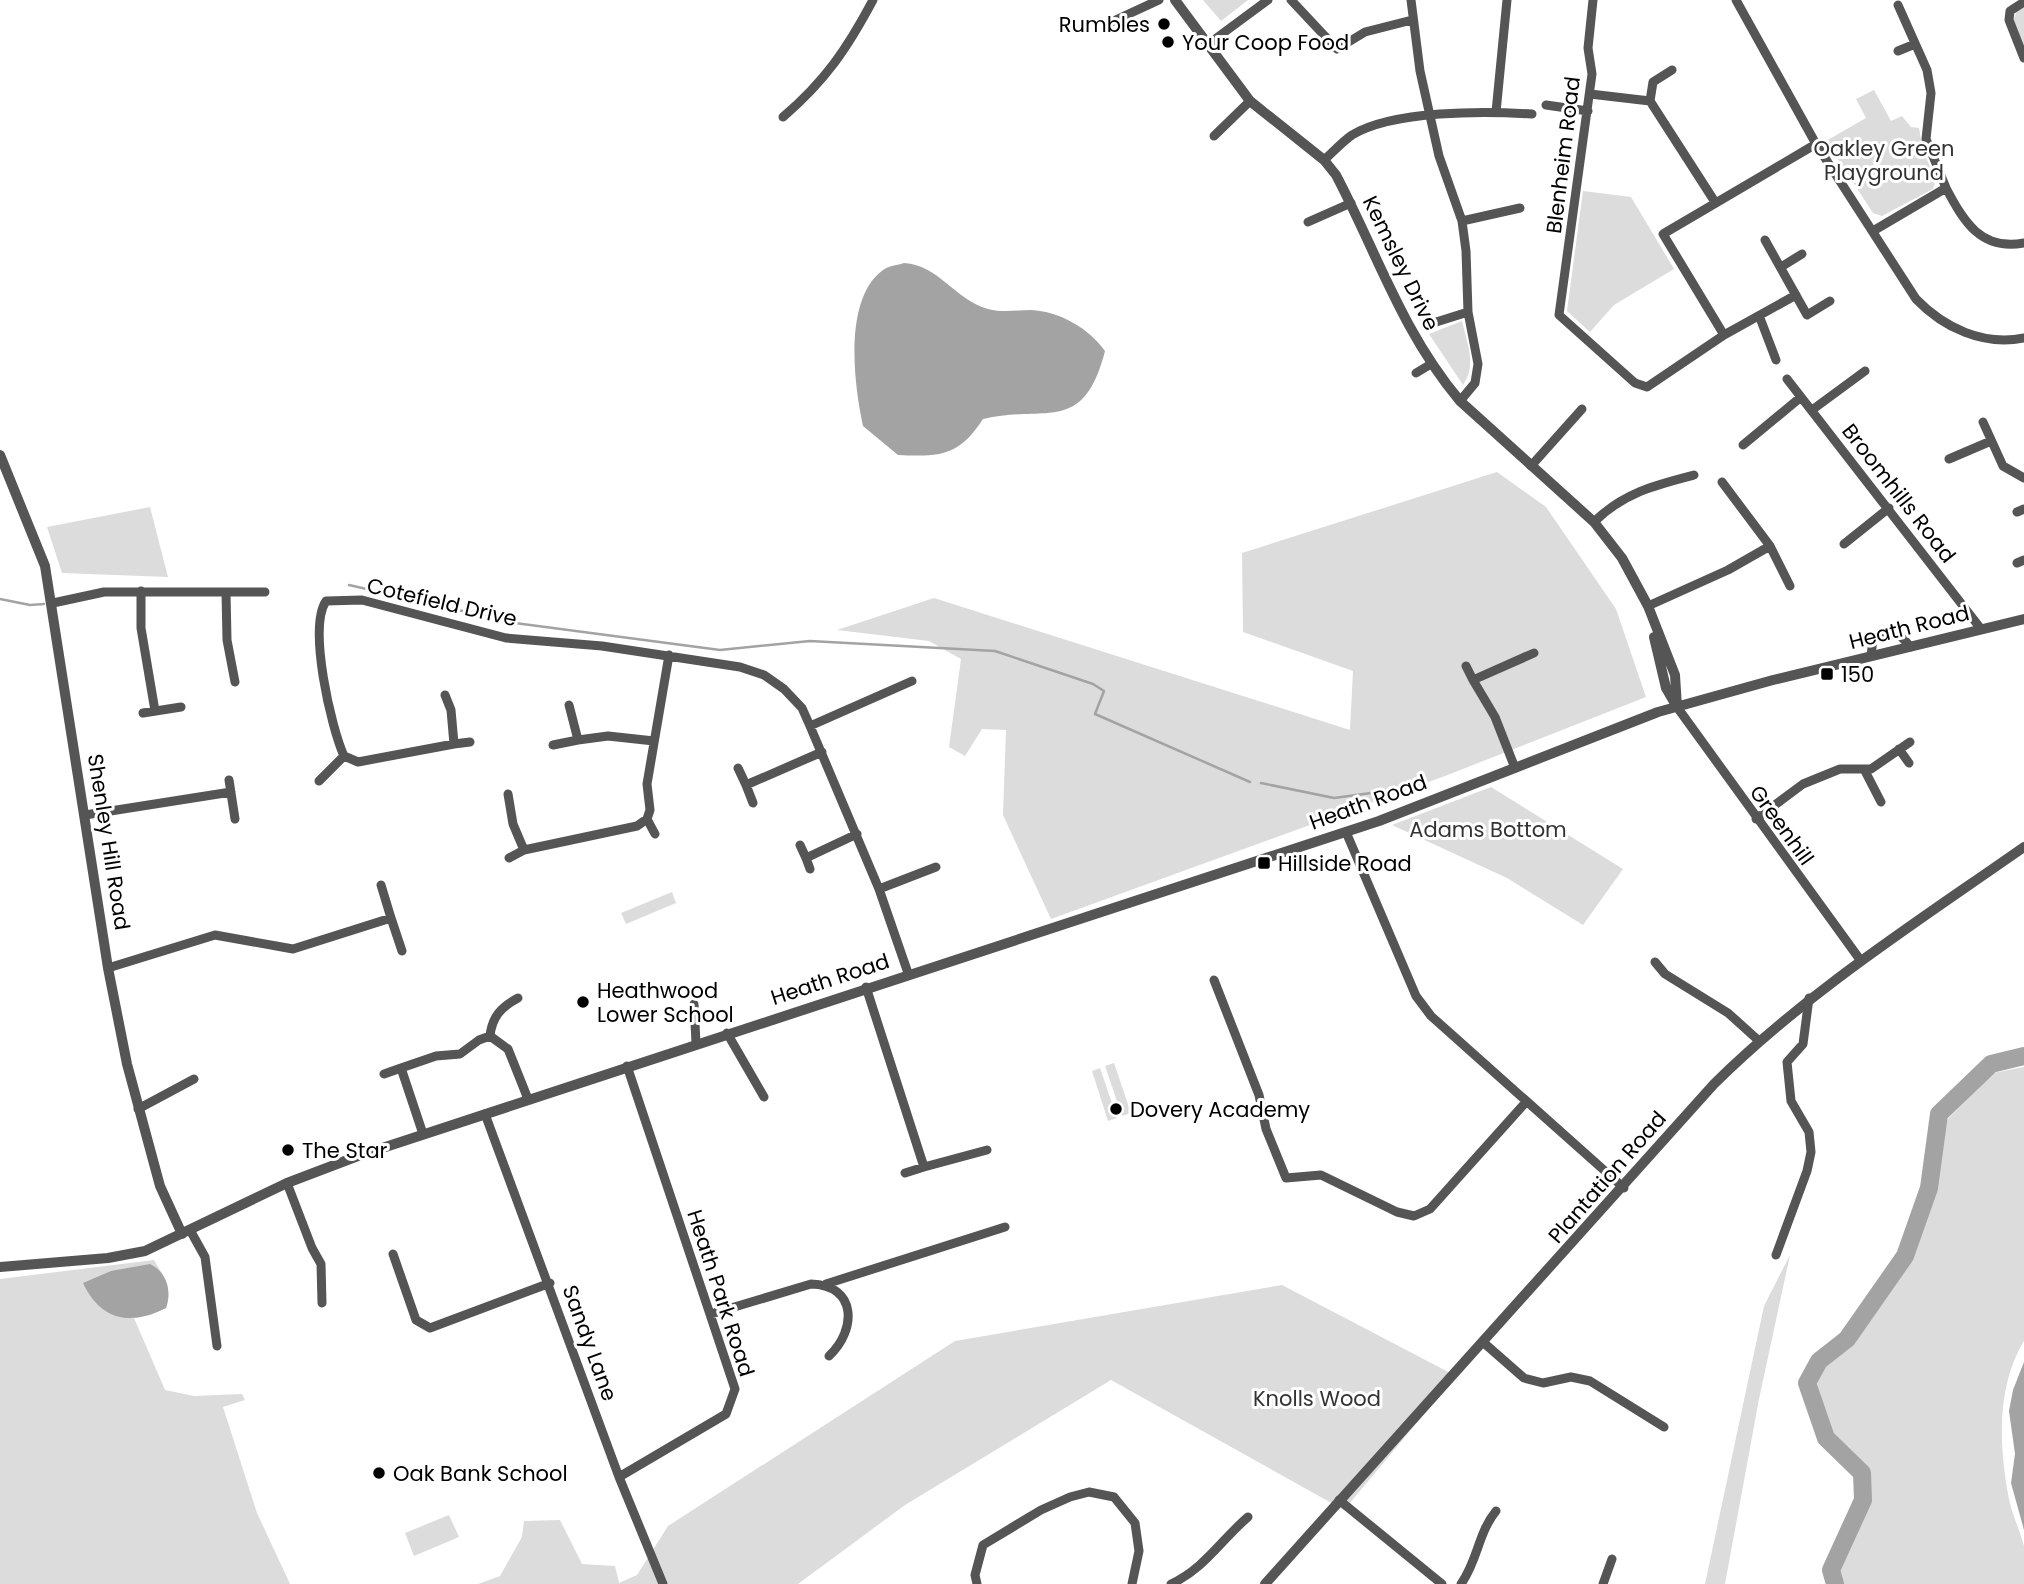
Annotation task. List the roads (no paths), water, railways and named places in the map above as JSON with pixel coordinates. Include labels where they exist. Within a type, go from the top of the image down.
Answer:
[{"type":"street","points":[[783,117],[816,89],[834,66],[873,0]]},
{"type":"street","points":[[1107,24],[1146,9],[1159,0]]},
{"type":"street","name":"Kemsley Drive","points":[[1175,0],[1250,101],[1324,160],[1336,174],[1391,297],[1431,364],[1460,401],[1594,522],[1622,558],[1648,606],[1666,688],[1677,707]]},
{"type":"street","points":[[1207,45],[1268,0]]},
{"type":"street","points":[[1291,0],[1337,49],[1365,32],[1412,20]]},
{"type":"street","points":[[1411,0],[1429,116],[1439,156],[1462,221],[1468,312],[1478,364],[1475,383],[1460,401]]},
{"type":"street","points":[[1496,112],[1507,0]]},
{"type":"street","name":"Blenheim Road","points":[[1593,0],[1588,48],[1592,74],[1590,94],[1559,315],[1635,383],[1647,387],[1724,335]]},
{"type":"street","points":[[1737,0],[1816,144],[1916,299],[1930,314],[1955,329],[1983,338],[2024,338]]},
{"type":"street","points":[[2024,2],[2010,11],[2009,20],[2024,58]]},
{"type":"street","points":[[1898,5],[1927,70],[1931,93],[1926,139],[1957,208],[1979,234],[1999,246],[2024,243]]},
{"type":"street","points":[[1898,51],[1915,44]]},
{"type":"street","points":[[1672,70],[1653,82],[1650,101],[1715,202]]},
{"type":"street","points":[[1590,94],[1650,101]]},
{"type":"street","points":[[1214,136],[1250,101]]},
{"type":"street","points":[[1546,105],[1588,111]]},
{"type":"street","points":[[1324,160],[1352,135],[1370,127],[1429,116],[1496,112],[1532,114]]},
{"type":"street","points":[[1796,295],[1760,318],[1724,335],[1664,234],[1816,144]]},
{"type":"street","points":[[1873,230],[1947,188]]},
{"type":"street","points":[[1308,222],[1351,203]]},
{"type":"street","points":[[1462,221],[1520,208]]},
{"type":"street","points":[[1765,240],[1807,314],[1830,301]]},
{"type":"street","points":[[1780,267],[1802,254]]},
{"type":"street","points":[[1433,323],[1468,312]]},
{"type":"street","points":[[1760,318],[1776,360]]},
{"type":"street","points":[[1416,373],[1431,364]]},
{"type":"street","points":[[1812,410],[1865,371]]},
{"type":"street","name":"Broomhills Road","points":[[1787,379],[1981,629]]},
{"type":"street","points":[[1743,445],[1801,397]]},
{"type":"street","points":[[1531,466],[1582,409]]},
{"type":"street","points":[[1983,422],[2003,466],[2024,478]]},
{"type":"street","points":[[1949,459],[1991,441]]},
{"type":"street","name":"Shenley Hill Road","points":[[0,455],[45,566],[53,603],[108,968],[138,1109],[160,1186],[186,1232]]},
{"type":"street","points":[[1594,522],[1615,503],[1639,489],[1694,475]]},
{"type":"street","points":[[1722,482],[1770,546],[1790,586]]},
{"type":"street","points":[[1844,544],[1889,508]]},
{"type":"street","points":[[1648,606],[1728,570],[1770,546]]},
{"type":"street","points":[[141,591],[141,628],[155,711]]},
{"type":"street","points":[[53,603],[104,592],[265,592]]},
{"type":"street","points":[[226,592],[227,640],[235,682]]},
{"type":"street","name":"Cotefield Drive","points":[[344,757],[325,689],[320,643],[321,607],[326,601],[338,598],[362,600],[506,638],[669,655],[740,667],[764,675],[784,689],[802,708],[857,834],[908,973]]},
{"type":"street","name":"Heath Road","points":[[0,1267],[107,1258],[145,1251],[287,1184],[423,1134],[727,1032],[1346,832],[1677,707],[2024,619]]},
{"type":"street","points":[[1871,656],[1873,639],[1877,635],[1894,632],[1902,635],[1910,647]]},
{"type":"street","points":[[1473,680],[1534,653]]},
{"type":"street","points":[[509,858],[524,850],[579,836],[637,826],[647,820],[650,810],[647,784],[669,655]]},
{"type":"street","points":[[1466,666],[1495,717],[1515,768]]},
{"type":"street","points":[[810,726],[912,681]]},
{"type":"street","points":[[445,695],[451,710],[454,744]]},
{"type":"street","points":[[569,705],[578,740]]},
{"type":"street","points":[[143,713],[181,707]]},
{"type":"street","name":"Greenhill","points":[[1677,707],[1861,961]]},
{"type":"street","points":[[553,745],[608,736],[653,741]]},
{"type":"street","points":[[319,782],[344,757],[358,762],[470,742]]},
{"type":"street","points":[[1756,819],[1803,784],[1840,769],[1865,771],[1910,742]]},
{"type":"street","points":[[1899,750],[1909,763]]},
{"type":"street","points":[[746,785],[821,752]]},
{"type":"street","points":[[738,768],[753,803]]},
{"type":"street","points":[[1865,771],[1881,802]]},
{"type":"street","points":[[229,780],[234,819]]},
{"type":"street","points":[[85,815],[231,792]]},
{"type":"street","points":[[508,794],[513,824],[524,850]]},
{"type":"street","points":[[647,820],[655,834]]},
{"type":"street","points":[[1346,832],[1416,996],[1431,1016],[1624,1188]]},
{"type":"street","points":[[806,858],[857,834]]},
{"type":"street","points":[[800,845],[810,869]]},
{"type":"street","name":"Plantation Road","points":[[1265,1584],[1485,1343],[1714,1084],[1758,1040],[1809,998],[2024,847]]},
{"type":"street","points":[[879,889],[936,867]]},
{"type":"street","points":[[381,885],[402,951]]},
{"type":"street","points":[[108,968],[215,935],[293,949],[391,918]]},
{"type":"street","points":[[1655,962],[1665,974],[1728,1013],[1758,1040]]},
{"type":"street","points":[[1214,980],[1259,1095],[1266,1129],[1282,1180],[1321,1175],[1397,1212],[1414,1216],[1430,1209],[1527,1102]]},
{"type":"street","points":[[866,987],[924,1167]]},
{"type":"street","points":[[490,1036],[491,1023],[499,1011],[518,998]]},
{"type":"street","points":[[1776,1255],[1807,1171],[1811,1152],[1809,1132],[1791,1101],[1787,1062],[1803,1044],[1809,998]]},
{"type":"street","points":[[694,1004],[696,1043]]},
{"type":"street","points":[[727,1032],[764,1097]]},
{"type":"street","points":[[384,1074],[436,1056],[460,1054],[479,1040],[490,1036]]},
{"type":"street","points":[[490,1036],[508,1049],[528,1099]]},
{"type":"street","name":"Heath Park Road","points":[[619,1477],[726,1414],[735,1390],[627,1066]]},
{"type":"street","points":[[401,1068],[423,1134]]},
{"type":"street","points":[[138,1109],[194,1079]]},
{"type":"street","name":"Sandy Lane","points":[[485,1114],[550,1283],[619,1477],[663,1584]]},
{"type":"street","points":[[905,1172],[987,1150]]},
{"type":"street","points":[[287,1184],[321,1264],[322,1303]]},
{"type":"street","points":[[711,1314],[811,1284],[826,1284],[1005,1227]]},
{"type":"street","points":[[186,1232],[205,1257],[217,1346]]},
{"type":"street","points":[[393,1254],[416,1320],[430,1328],[550,1283]]},
{"type":"street","points":[[826,1284],[841,1295],[848,1313],[848,1331],[840,1346],[829,1356]]},
{"type":"street","points":[[1485,1343],[1524,1377],[1543,1383],[1571,1377],[1590,1381],[1664,1427]]},
{"type":"street","points":[[977,1584],[975,1575],[983,1545],[1041,1510],[1090,1492],[1114,1497],[1135,1523],[1139,1551],[1134,1584]]},
{"type":"street","points":[[1339,1500],[1442,1584]]},
{"type":"street","points":[[1461,1584],[1473,1567],[1483,1527],[1496,1511]]},
{"type":"street","points":[[1171,1584],[1204,1564],[1225,1537],[1248,1517]]},
{"type":"street","points":[[1603,1584],[1612,1559]]},
{"type":"waterway","points":[[349,585],[515,623],[720,650],[810,641],[995,651],[1093,684],[1104,691],[1095,714],[1250,782]]},
{"type":"waterway","points":[[0,599],[30,605],[44,604]]},
{"type":"waterway","points":[[1261,783],[1334,798],[1393,790]]},
{"type":"waterway","points":[[1835,1584],[1831,1570],[1863,1500],[1862,1473],[1826,1438],[1807,1383],[1819,1361],[1847,1339],[1905,1256],[1929,1188],[1939,1114],[1991,1064],[2024,1056]]},
{"type":"place","name":"Rumbles","points":[[1164,24]]},
{"type":"place","name":"Your Coop Food","points":[[1168,42]]},
{"type":"place","name":"150","points":[[1827,674]]},
{"type":"place","name":"Hillside Road","points":[[1264,863]]},
{"type":"place","name":"Heathwood Lower School","points":[[583,1002]]},
{"type":"place","name":"Dovery Academy","points":[[1116,1109]]},
{"type":"place","name":"The Star","points":[[288,1150]]},
{"type":"place","name":"Oak Bank School","points":[[379,1473]]},
{"type":"park label","name":"Oakley Green Playground","points":[[1884,160]]},
{"type":"park label","name":"Adams Bottom","points":[[1488,829]]},
{"type":"park label","name":"Knolls Wood","points":[[1317,1398]]}]
